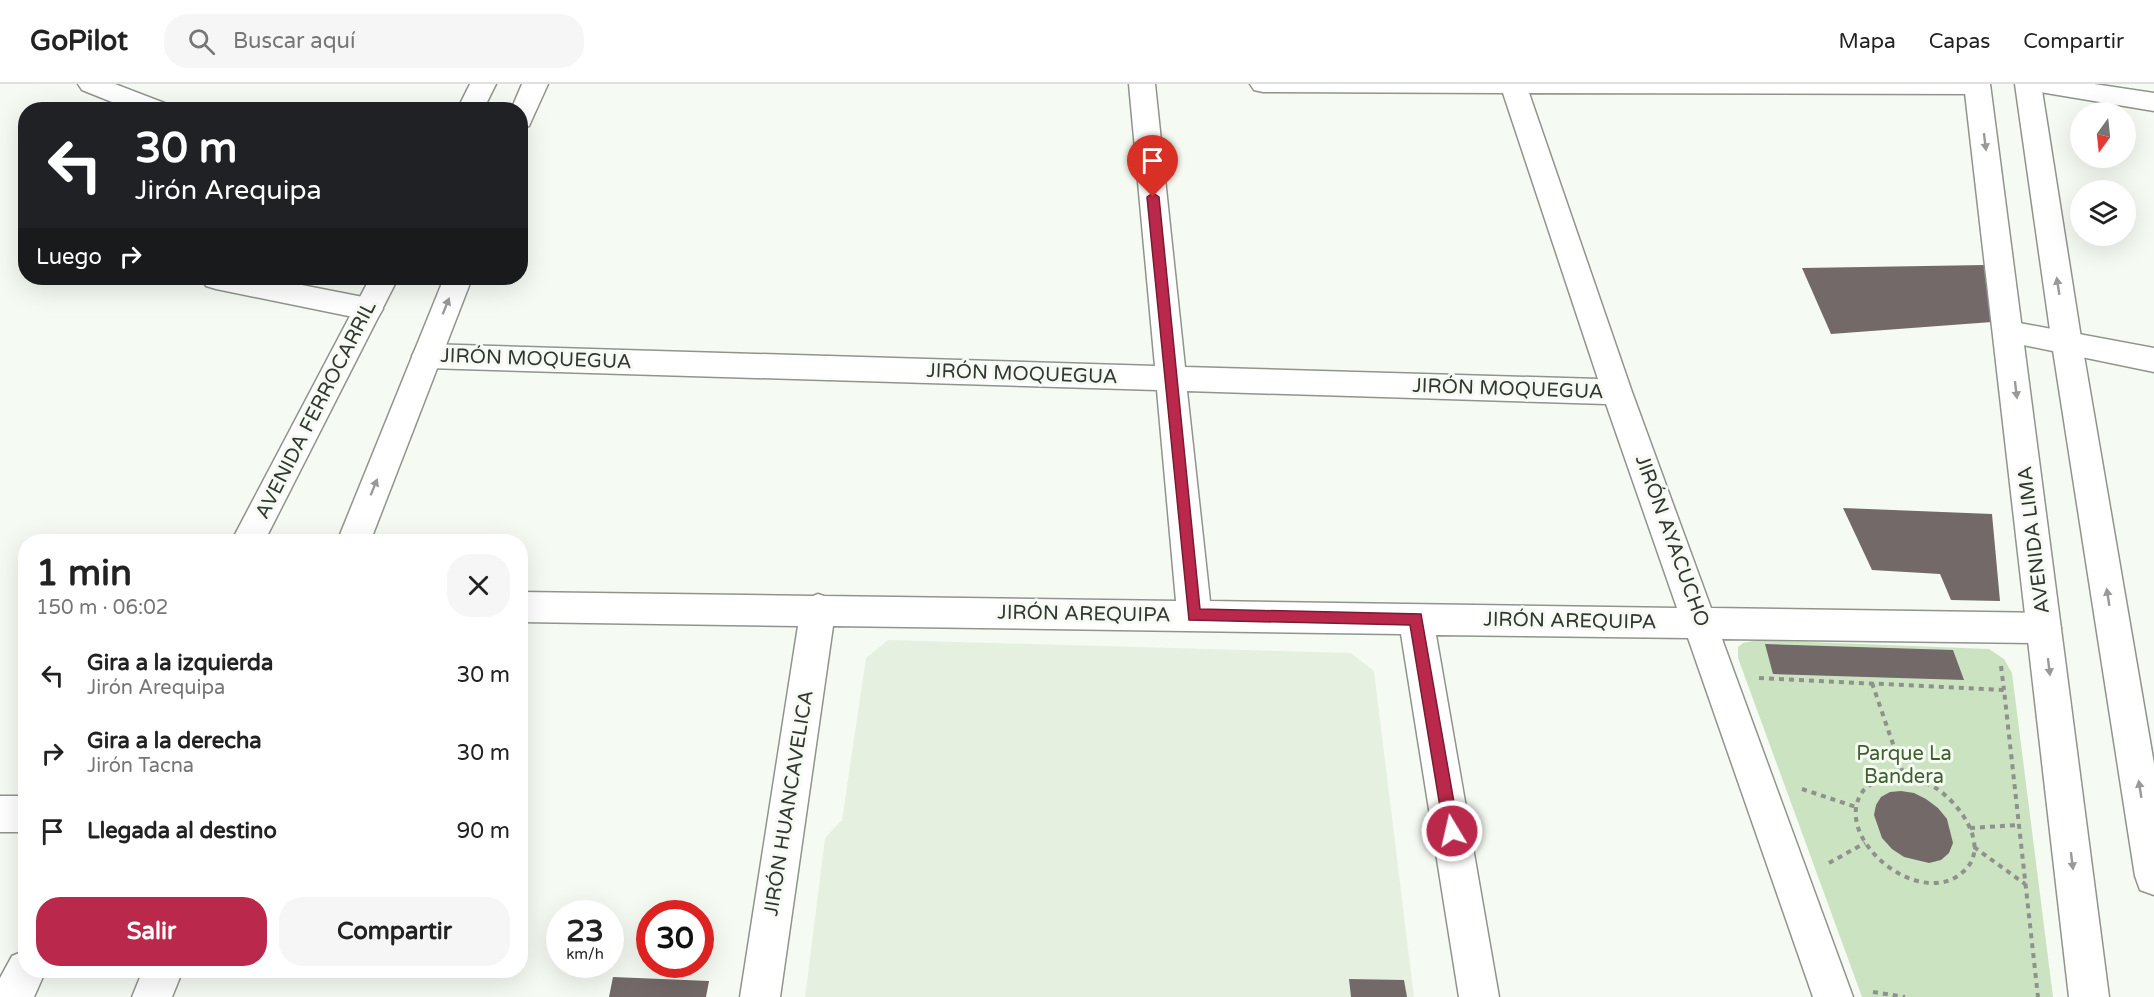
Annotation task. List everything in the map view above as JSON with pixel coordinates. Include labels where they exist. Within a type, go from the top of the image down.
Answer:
[{"type":"street","points":[[90,84],[137,102]]},
{"type":"street","points":[[474,102],[483,84]]},
{"type":"street","points":[[528,102],[535,84]]},
{"type":"street","points":[[1142,84],[1194,615]]},
{"type":"street","points":[[1263,84],[1978,85]]},
{"type":"street","name":"JIRÓN AYACUCHO","points":[[1513,84],[1617,392],[1702,623],[1833,997]]},
{"type":"street","points":[[2028,84],[2067,344],[2152,857]]},
{"type":"street","points":[[2040,84],[2154,102]]},
{"type":"street","name":"AVENIDA LIMA","points":[[1978,85],[2089,997]]},
{"type":"street","points":[[250,285],[368,309]]},
{"type":"street","name":"AVENIDA FERROCARRIL","points":[[251,534],[380,285]]},
{"type":"street","points":[[356,534],[455,285]]},
{"type":"street","points":[[2009,332],[2154,360]]},
{"type":"street","name":"JIRÓN MOQUEGUA","points":[[427,356],[1617,392]]},
{"type":"street","name":"JIRÓN AREQUIPA","points":[[528,607],[818,609],[2044,628]]},
{"type":"street","name":"JIRÓN HUANCAVELICA","points":[[760,997],[818,609]]},
{"type":"street","points":[[1416,619],[1479,997]]},
{"type":"street","points":[[0,814],[18,814]]},
{"type":"street","points":[[12,997],[22,978]]},
{"type":"street","points":[[152,997],[160,978]]},
{"type":"path","points":[[1760,688],[1756,678],[2004,690],[2038,997]]},
{"type":"path","points":[[1872,683],[1904,776]]},
{"type":"path","points":[[1886,776],[1904,776],[1923,782],[1942,792],[1957,806],[1970,828],[1974,847],[1973,859],[1966,872],[1953,881],[1936,885],[1916,881],[1896,873],[1878,859],[1865,843],[1857,824],[1856,807],[1860,792],[1870,781],[1886,776]]},
{"type":"path","points":[[1801,799],[1796,788],[1856,807]]},
{"type":"path","points":[[1970,828],[2019,825]]},
{"type":"path","points":[[1825,866],[1865,843]]},
{"type":"path","points":[[1974,847],[2026,885]]},
{"type":"path","points":[[1872,997],[1870,992],[1905,997]]},
{"type":"shaded area","points":[[888,640],[1351,653],[1374,671],[1414,997],[805,997],[825,838],[842,820],[866,658]]},
{"type":"green space","name":"Parque La Bandera","points":[[1758,640],[1989,649],[2004,659],[2012,673],[2053,997],[1862,997],[1738,658],[1738,647],[1743,643]]},
{"type":"building","points":[[1986,265],[1992,322],[1831,334],[1802,268]]},
{"type":"building","points":[[1843,508],[1992,514],[2000,601],[1951,600],[1940,574],[1872,570]]},
{"type":"building","points":[[1765,644],[1953,650],[1964,680],[1773,674]]},
{"type":"building","points":[[1890,792],[1914,793],[1926,799],[1947,819],[1953,843],[1949,853],[1941,860],[1929,863],[1904,857],[1882,838],[1874,815],[1876,805],[1881,797]]},
{"type":"building","points":[[613,978],[709,981],[706,997],[609,997]]},
{"type":"building","points":[[1349,979],[1404,980],[1407,997],[1351,997]]},
{"type":"route","points":[[1153,197],[1194,615],[1416,619],[1452,831]]}]
